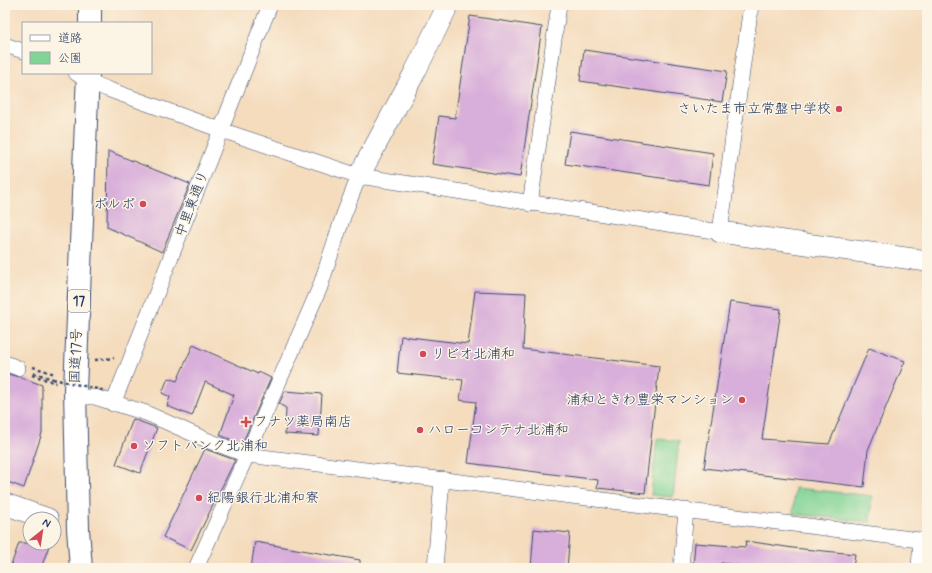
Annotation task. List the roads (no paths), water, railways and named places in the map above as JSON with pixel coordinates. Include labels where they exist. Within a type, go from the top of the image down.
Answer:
[{"type":"highway","points":[[90,5],[90,22]]},
{"type":"highway","name":"国道17号","points":[[81,568],[68,391],[84,76]]},
{"type":"street","name":"中里東通り","points":[[110,397],[221,130],[270,5]]},
{"type":"street","points":[[196,568],[320,287],[344,214],[359,176],[415,72],[448,5]]},
{"type":"street","points":[[530,204],[559,5]]},
{"type":"street","points":[[720,232],[751,5]]},
{"type":"street","points":[[5,45],[22,52]]},
{"type":"street","points":[[84,76],[107,89],[221,130],[359,176],[530,204],[927,261]]},
{"type":"street","points":[[68,391],[95,397],[110,397],[209,441],[247,455],[924,540],[919,568]]},
{"type":"street","points":[[435,568],[442,480]]},
{"type":"street","points":[[5,504],[25,511]]},
{"type":"street","points":[[681,568],[686,510]]},
{"type":"street","points":[[62,524],[78,529]]},
{"type":"place","name":"さいたま市立常盤中学校","points":[[839,109]]},
{"type":"place","name":"ボルボ","points":[[143,204]]},
{"type":"place","name":"リビオ北浦和","points":[[423,354]]},
{"type":"place","name":"浦和ときわ豊栄マンション","points":[[742,400]]},
{"type":"place","name":"フナツ薬局南店","points":[[246,422]]},
{"type":"place","name":"ハローコンテナ北浦和","points":[[420,430]]},
{"type":"place","name":"ソフトバンク北浦和","points":[[134,446]]},
{"type":"place","name":"紀陽銀行北浦和寮","points":[[199,498]]}]
